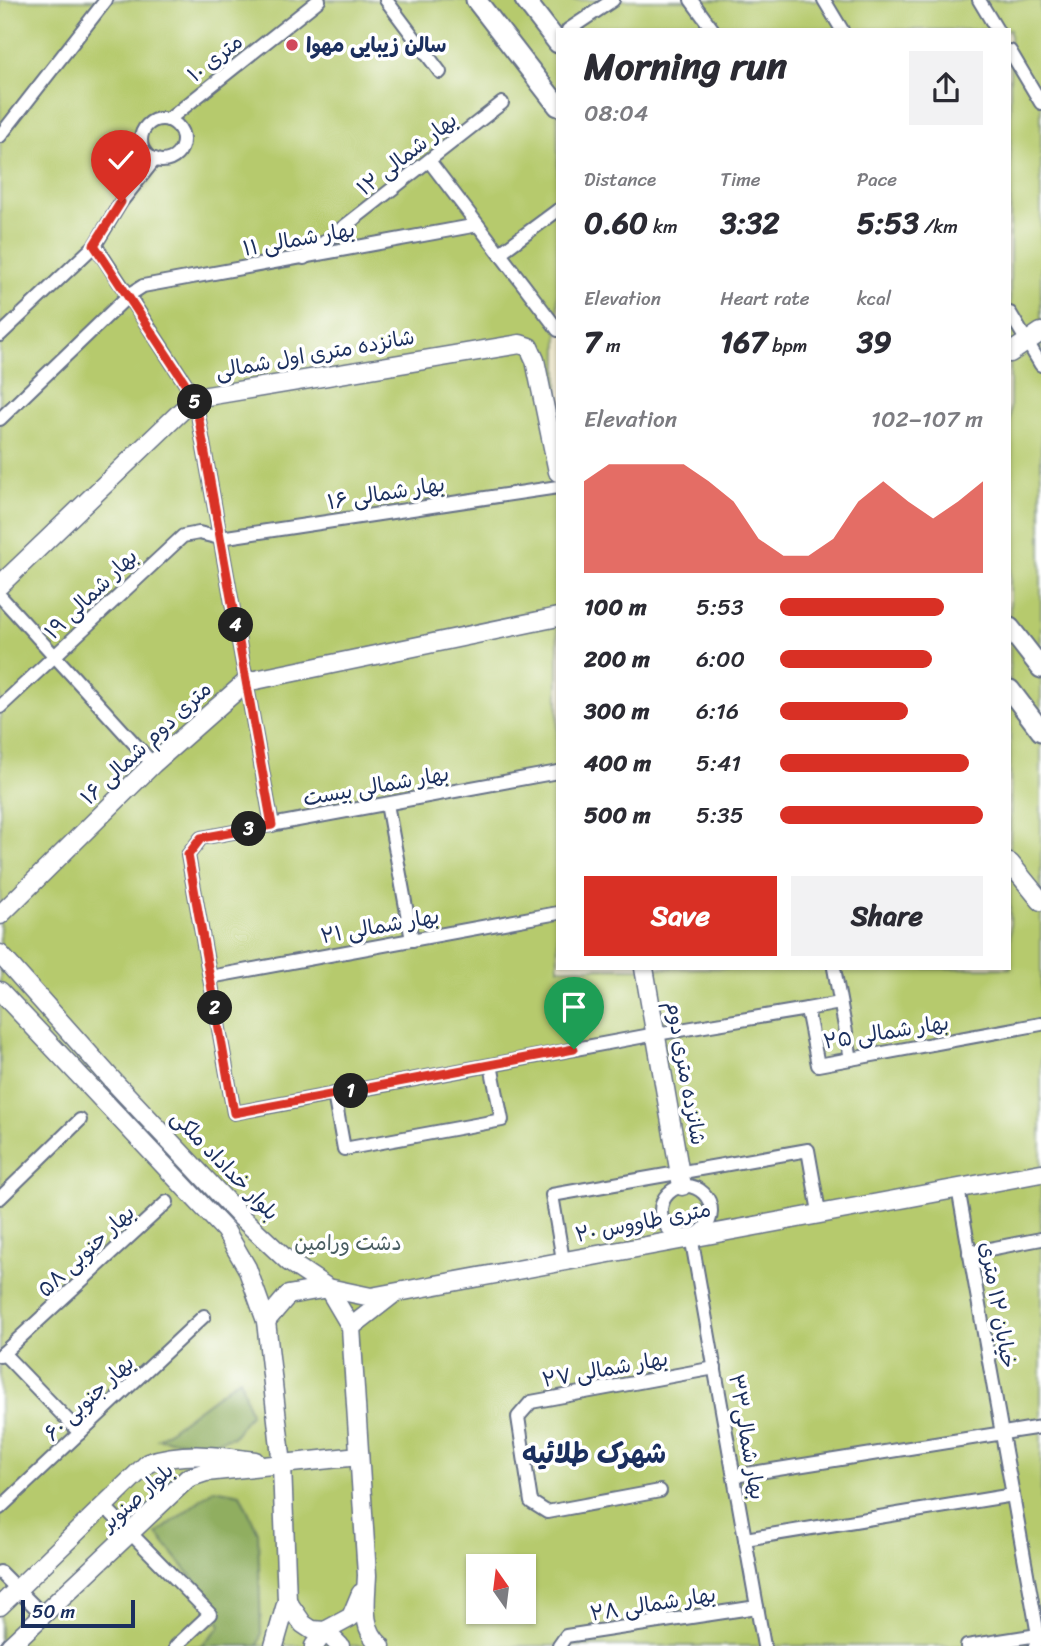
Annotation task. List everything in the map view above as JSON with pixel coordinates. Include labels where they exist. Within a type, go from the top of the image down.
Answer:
[{"type":"main road","points":[[476,0],[556,103]]},
{"type":"main road","points":[[525,0],[556,33]]},
{"type":"main road","points":[[1011,629],[1041,668]]},
{"type":"main road","points":[[1011,691],[1041,730]]},
{"type":"street","points":[[0,136],[106,0]]},
{"type":"street","name":"۱۰ متری","points":[[168,120],[319,0]]},
{"type":"street","points":[[386,0],[440,72]]},
{"type":"street","points":[[573,28],[613,0]]},
{"type":"street","points":[[691,0],[712,28]]},
{"type":"street","points":[[824,0],[841,28]]},
{"type":"street","points":[[979,0],[996,28]]},
{"type":"street","points":[[1011,53],[1041,103]]},
{"type":"street","name":"بهار شمالی ۱۲","points":[[302,259],[430,162],[502,103]]},
{"type":"street","points":[[0,335],[94,245],[121,202],[155,159],[173,157],[181,147],[179,128],[168,120],[153,120],[143,130],[144,150],[155,159]]},
{"type":"street","points":[[430,162],[556,327]]},
{"type":"street","points":[[500,253],[556,211]]},
{"type":"street","name":"بهار شمالی ۱۱","points":[[129,295],[143,286],[478,225]]},
{"type":"street","points":[[94,245],[195,398],[272,825]]},
{"type":"street","points":[[0,419],[129,295]]},
{"type":"street","points":[[1011,314],[1034,337],[1041,365]]},
{"type":"street","points":[[1011,352],[1034,337]]},
{"type":"street","name":"شانزده متری اول شمالی","points":[[0,585],[195,398],[503,344],[529,347],[535,360],[556,462]]},
{"type":"street","name":"بهار شمالی ۱۶","points":[[220,538],[556,487]]},
{"type":"street","name":"بهار شمالی ۱۹","points":[[0,707],[183,536],[199,533],[220,538]]},
{"type":"street","points":[[0,596],[153,765]]},
{"type":"street","points":[[246,681],[556,617]]},
{"type":"street","name":"۱۶ متری دوم شمالی","points":[[0,915],[153,765],[246,681]]},
{"type":"street","name":"بهار شمالی بیست","points":[[210,977],[188,855],[201,838],[556,772]]},
{"type":"street","points":[[387,804],[412,940]]},
{"type":"street","points":[[1011,864],[1041,901]]},
{"type":"street","name":"بهار شمالی ۲۱","points":[[210,977],[556,913]]},
{"type":"street","name":"بلوار خداداد ملکی","points":[[0,954],[242,1218],[289,1262],[328,1287],[351,1327],[367,1575],[366,1615],[376,1642]]},
{"type":"street","name":"شانزده متری دوم","points":[[644,970],[681,1179]]},
{"type":"street","points":[[834,970],[850,1059]]},
{"type":"street","name":"بهار شمالی ۲۵","points":[[210,977],[234,1113],[656,1034],[807,1009],[818,1065],[1041,1024]]},
{"type":"street","points":[[0,991],[225,1230],[247,1268],[266,1321],[282,1465],[287,1601],[274,1646]]},
{"type":"street","points":[[807,1009],[840,1003]]},
{"type":"street","points":[[334,1094],[344,1149],[502,1119],[491,1065]]},
{"type":"street","points":[[0,1198],[80,1120]]},
{"type":"street","points":[[563,1260],[552,1195],[681,1179],[808,1150],[819,1212]]},
{"type":"street","name":"۲۰ متری طاووس","points":[[266,1321],[288,1295],[328,1287],[371,1297],[1041,1173]]},
{"type":"street","points":[[681,1179],[701,1190],[712,1206],[707,1225],[691,1236],[672,1232],[662,1215],[666,1196],[681,1179]]},
{"type":"street","name":"خیابان ۱۲ متری","points":[[958,1188],[1027,1572],[1037,1609],[1036,1640]]},
{"type":"street","name":"بهار حنوبی ۵۸","points":[[2,1355],[167,1202]]},
{"type":"street","name":"بهار شمالی۳۳","points":[[691,1236],[764,1646]]},
{"type":"street","points":[[969,1253],[1041,1240]]},
{"type":"street","points":[[351,1327],[395,1293]]},
{"type":"street","name":"بهار جنوبی ۶۰","points":[[0,1508],[204,1316]]},
{"type":"street","points":[[2,1355],[80,1433]]},
{"type":"street","name":"بهار شمالی ۲۷","points":[[660,1491],[547,1511],[531,1502],[518,1417],[531,1402],[715,1368]]},
{"type":"street","points":[[734,1476],[1041,1427]]},
{"type":"street","name":"بلوار صنوبر","points":[[0,1606],[148,1462],[160,1458],[212,1454],[282,1465]]},
{"type":"street","points":[[282,1465],[359,1456]]},
{"type":"street","name":"بلوار صنوبر","points":[[10,1646],[188,1478],[206,1472],[282,1465]]},
{"type":"street","points":[[745,1539],[1013,1495]]},
{"type":"street","points":[[104,1506],[132,1531],[210,1614],[176,1646]]},
{"type":"street","points":[[1027,1572],[1041,1569]]},
{"type":"street","points":[[0,1572],[43,1615]]},
{"type":"street","points":[[314,1646],[325,1631],[351,1617],[367,1575]]},
{"type":"street","points":[[287,1601],[303,1624],[312,1630],[325,1631],[340,1646]]},
{"type":"street","name":"بهار شمالی ۲۸","points":[[559,1646],[566,1636],[757,1607]]},
{"type":"street","points":[[967,1646],[1036,1640]]},
{"type":"green space","name":"دشت ورامین","points":[[0,0],[1041,0],[1041,1646],[0,1646]]},
{"type":"green space","points":[[240,1378],[250,1414],[233,1437],[207,1443],[158,1439]]},
{"type":"green space","points":[[214,1489],[240,1494],[258,1532],[261,1635],[258,1646],[201,1646],[221,1626],[208,1597],[157,1534]]},
{"type":"place","name":"سالن زیبایی مهوا","points":[[292,45]]},
{"type":"district","name":"شهرک طلائیه","points":[[594,1453]]},
{"type":"route","points":[[121,202],[94,245],[195,398],[272,825],[201,838],[188,855],[234,1113],[574,1049]]}]
